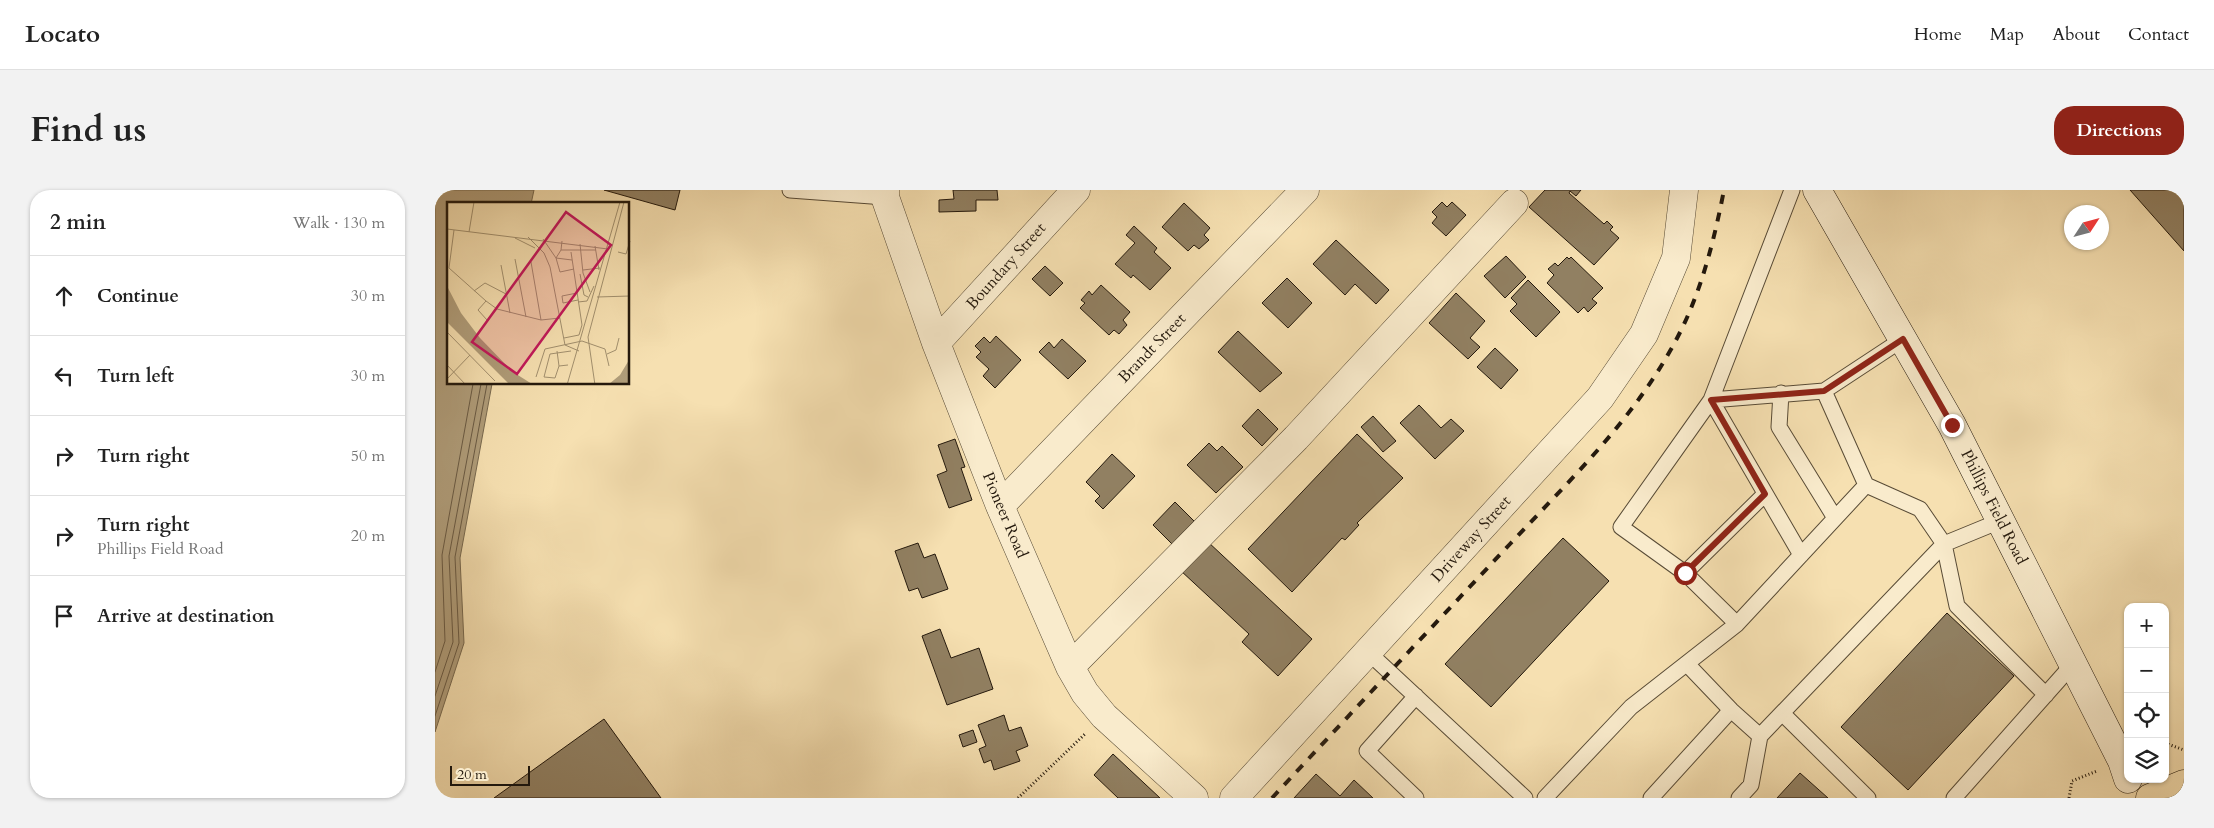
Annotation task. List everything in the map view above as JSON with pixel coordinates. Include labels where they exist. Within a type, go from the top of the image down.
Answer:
[{"type":"main road","points":[[2149,798],[2184,784]]},
{"type":"street","name":"Boundary Street","points":[[936,343],[1076,190]]},
{"type":"street","name":"Brandt Street","points":[[1000,506],[1305,190]]},
{"type":"street","name":"Driveway Street","points":[[1672,190],[1676,258]]},
{"type":"street","name":"Driveway Street","points":[[1234,798],[1600,398],[1644,334],[1676,258],[1684,190]]},
{"type":"street","name":"Phillips Field Road","points":[[1817,190],[1952,425],[2124,769]]},
{"type":"street","name":"Pioneer Road","points":[[885,194],[936,343],[1000,506],[1070,667],[1085,692],[1104,716],[1194,798]]},
{"type":"street","points":[[1070,667],[1296,438],[1482,240],[1514,203]]},
{"type":"street","name":"Phillips Field Road","points":[[2129,783],[2134,798]]},
{"type":"lane","points":[[790,190],[885,194]]},
{"type":"lane","points":[[1737,624],[1685,573],[1621,527],[1711,400],[1792,190]]},
{"type":"lane","points":[[1711,400],[1824,391],[1903,339]]},
{"type":"lane","points":[[1824,391],[1866,485],[1920,509],[1944,544],[1957,606],[2046,694]]},
{"type":"lane","points":[[1781,394],[1779,427],[1835,518]]},
{"type":"lane","points":[[1711,400],[1801,555]]},
{"type":"lane","points":[[1545,798],[1631,707],[1737,624],[1866,485]]},
{"type":"lane","points":[[1685,573],[1765,494]]},
{"type":"lane","points":[[1739,798],[1751,785],[1759,736],[1944,544],[2000,521]]},
{"type":"lane","points":[[1368,652],[1525,798]]},
{"type":"lane","points":[[1687,664],[1759,736]]},
{"type":"lane","points":[[1954,798],[2073,664]]},
{"type":"lane","points":[[1416,696],[1367,751],[1416,798]]},
{"type":"lane","points":[[1651,798],[1731,710]]},
{"type":"lane","points":[[1782,713],[1868,798]]},
{"type":"path","points":[[1018,798],[1104,716]]},
{"type":"path","points":[[2169,744],[2184,750]]},
{"type":"path","points":[[2069,798],[2072,781],[2124,773]]},
{"type":"water","points":[[435,190],[534,190],[531,202],[447,202],[447,385],[492,385],[460,558],[464,643],[435,732]]},
{"type":"building","points":[[604,190],[680,190],[675,210]]},
{"type":"building","points":[[953,190],[997,190],[998,200],[976,200],[976,211],[939,212],[939,200],[954,199]]},
{"type":"building","points":[[1545,190],[1581,190],[1576,196],[1570,191],[1569,193],[1604,224],[1607,221],[1613,227],[1610,230],[1619,238],[1594,265],[1529,207]]},
{"type":"building","points":[[2130,190],[2180,190],[2184,194],[2184,251]]},
{"type":"building","points":[[1442,202],[1447,207],[1452,202],[1466,215],[1446,236],[1432,223],[1437,217],[1432,212]]},
{"type":"building","points":[[1184,203],[1210,228],[1204,235],[1209,240],[1199,249],[1194,245],[1188,251],[1162,227]]},
{"type":"building","points":[[1134,226],[1157,248],[1154,252],[1171,268],[1150,290],[1133,275],[1131,278],[1115,264],[1135,243],[1126,235]]},
{"type":"building","points":[[1336,240],[1389,290],[1376,304],[1355,284],[1345,295],[1313,264]]},
{"type":"building","points":[[1506,256],[1526,277],[1505,298],[1484,276]]},
{"type":"building","points":[[1567,257],[1569,259],[1571,257],[1603,288],[1592,299],[1597,303],[1588,312],[1584,307],[1578,313],[1547,283],[1554,275],[1548,269],[1555,263],[1558,266]]},
{"type":"building","points":[[1045,266],[1063,283],[1050,296],[1032,279]]},
{"type":"building","points":[[1287,278],[1312,303],[1288,328],[1262,303]]},
{"type":"building","points":[[1528,280],[1560,312],[1536,337],[1510,311],[1517,304],[1511,298]]},
{"type":"building","points":[[1101,285],[1130,312],[1123,320],[1127,325],[1119,334],[1114,330],[1109,335],[1080,308],[1085,303],[1081,300],[1089,291],[1092,295]]},
{"type":"building","points":[[1456,293],[1485,321],[1470,338],[1480,347],[1468,359],[1429,323]]},
{"type":"building","points":[[1238,331],[1282,373],[1260,392],[1218,352]]},
{"type":"building","points":[[996,336],[1021,360],[995,388],[983,376],[989,369],[976,357],[981,352],[975,346],[984,337],[990,343]]},
{"type":"building","points":[[1062,339],[1086,361],[1068,379],[1039,352],[1049,342],[1054,348]]},
{"type":"building","points":[[1495,348],[1518,370],[1501,389],[1477,367]]},
{"type":"building","points":[[1419,405],[1441,428],[1451,419],[1464,431],[1435,459],[1400,423]]},
{"type":"building","points":[[1258,409],[1278,429],[1262,446],[1242,426]]},
{"type":"building","points":[[1373,416],[1396,441],[1383,452],[1361,427]]},
{"type":"building","points":[[1357,434],[1403,478],[1357,523],[1359,525],[1345,540],[1342,538],[1292,592],[1248,549]]},
{"type":"building","points":[[955,439],[965,467],[961,468],[972,500],[949,508],[937,475],[947,471],[938,445]]},
{"type":"building","points":[[1209,443],[1217,451],[1222,446],[1243,467],[1216,493],[1187,465]]},
{"type":"building","points":[[1112,454],[1135,476],[1103,509],[1095,501],[1100,496],[1086,482]]},
{"type":"building","points":[[1175,502],[1194,521],[1172,544],[1153,525]]},
{"type":"building","points":[[1563,538],[1609,581],[1491,707],[1445,664]]},
{"type":"building","points":[[1207,541],[1312,639],[1278,676],[1242,642],[1249,634],[1180,570]]},
{"type":"building","points":[[918,543],[924,558],[935,554],[948,589],[922,598],[918,588],[909,591],[895,551]]},
{"type":"building","points":[[1947,613],[2014,676],[1908,790],[1841,727]]},
{"type":"building","points":[[940,629],[951,658],[979,648],[993,689],[947,705],[922,636]]},
{"type":"building","points":[[1004,715],[1009,731],[1021,727],[1028,746],[1016,751],[1020,761],[994,770],[991,760],[984,763],[979,749],[986,746],[978,725]]},
{"type":"building","points":[[604,719],[661,798],[494,798]]},
{"type":"building","points":[[973,730],[977,742],[963,747],[959,735]]},
{"type":"building","points":[[1113,754],[1160,798],[1118,798],[1094,775]]},
{"type":"building","points":[[1800,773],[1828,798],[1777,798]]},
{"type":"building","points":[[1316,774],[1340,796],[1354,780],[1373,798],[1294,798]]},
{"type":"railway","points":[[1272,798],[1575,475],[1636,403],[1670,351],[1689,313],[1710,252],[1724,190]]},
{"type":"route","points":[[1685,573],[1765,494],[1711,400],[1824,391],[1903,339],[1952,425]]}]
